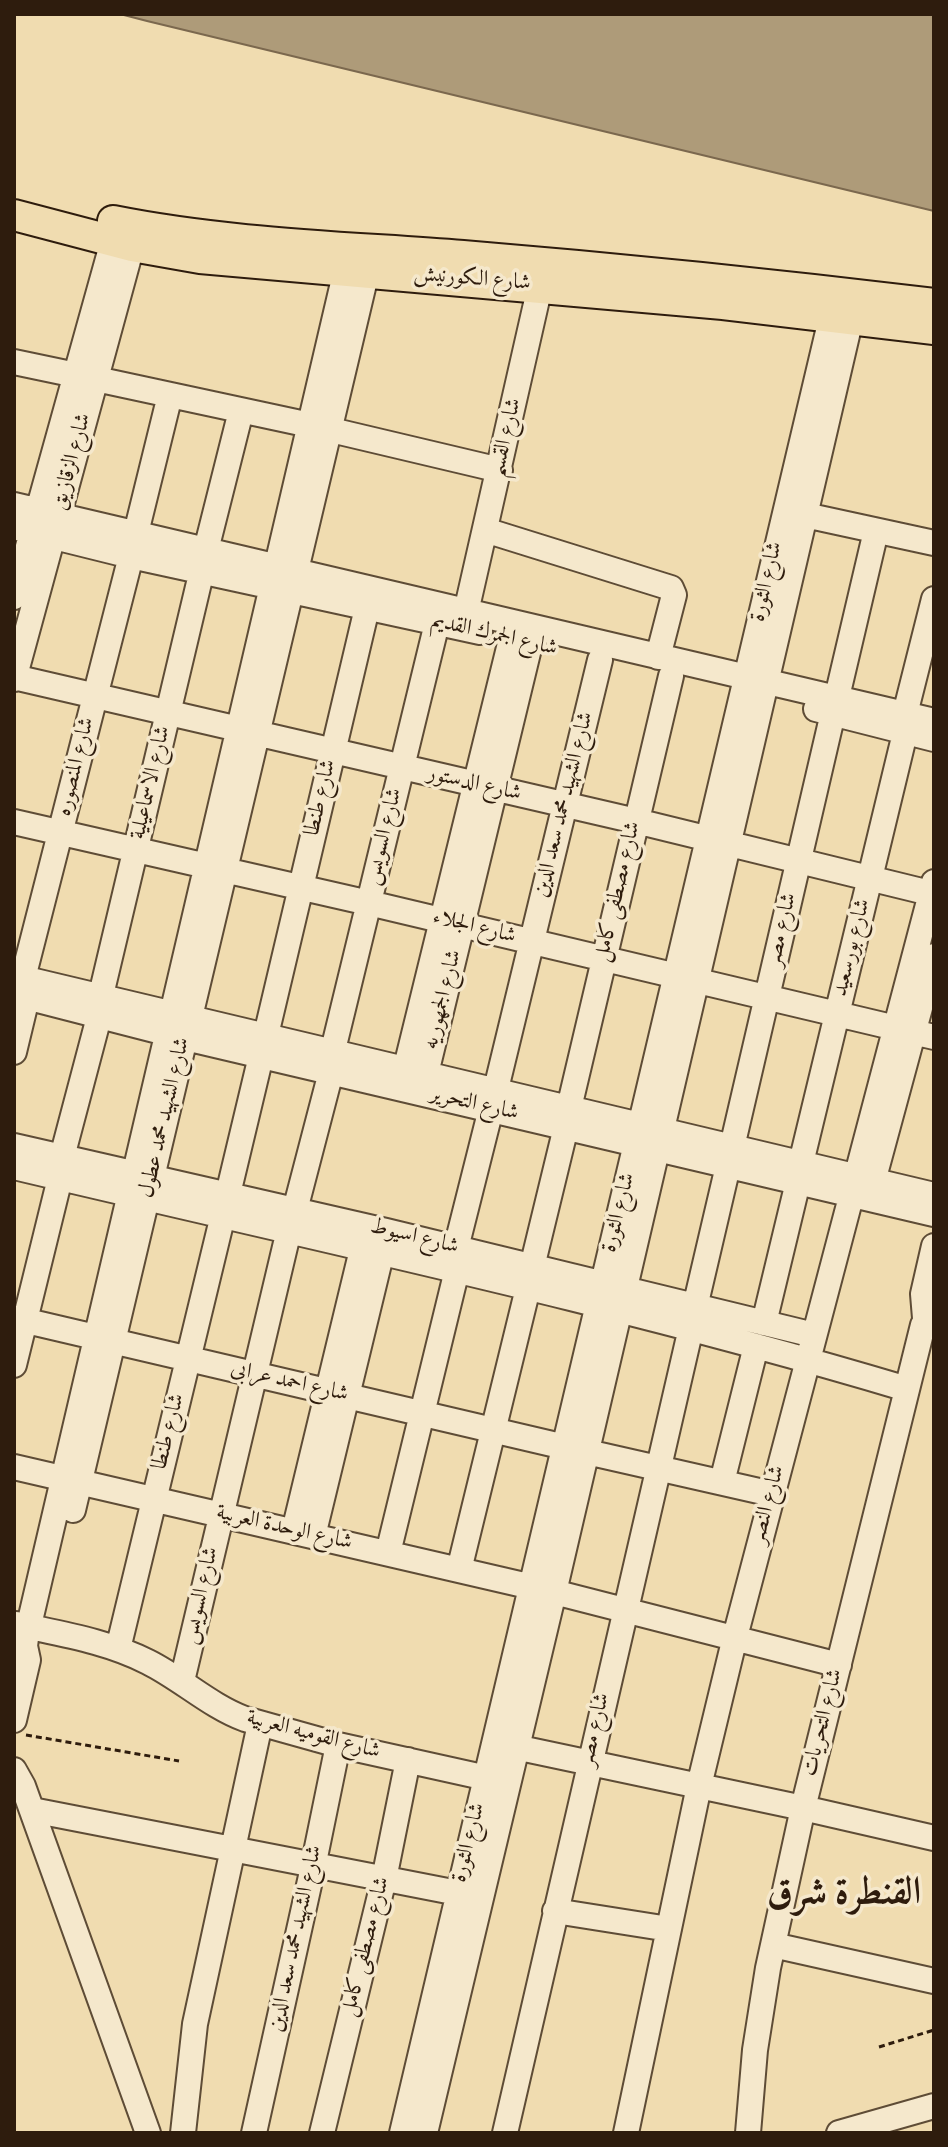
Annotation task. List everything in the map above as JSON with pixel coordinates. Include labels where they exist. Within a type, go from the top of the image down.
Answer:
[{"type":"main road","name":"شارع الكورنيش","points":[[14,199],[200,258],[359,259],[844,305],[934,304]]},
{"type":"main road","name":"شارع الكورنيش","points":[[14,215],[125,234]]},
{"type":"main road","name":"شارع الكورنيش","points":[[844,305],[934,329]]},
{"type":"street","name":"شارع الزقازيق","points":[[14,597],[86,377],[125,234]]},
{"type":"street","name":"شارع الشهيد محمد عطول","points":[[14,1720],[28,1660],[25,1646],[29,1627],[72,1479],[359,259]]},
{"type":"street","name":"شارع القسم","points":[[466,612],[542,275]]},
{"type":"street","name":"شارع الثورة","points":[[754,687],[805,515],[844,305]]},
{"type":"street","name":"شارع الثورة","points":[[425,2133],[506,1745],[844,305]]},
{"type":"street","points":[[14,362],[500,470]]},
{"type":"street","name":"شارع المنصوره","points":[[14,1052],[20,986],[170,395]]},
{"type":"street","name":"شارع الاسماعيلية","points":[[14,1365],[19,1320],[61,1167],[241,411]]},
{"type":"street","name":"شارع الجمرك القديم","points":[[14,505],[39,524],[285,579],[466,612],[600,660],[665,666]]},
{"type":"street","points":[[805,515],[934,543]]},
{"type":"street","name":"شارع الزقازيق","points":[[14,678],[39,524]]},
{"type":"street","name":"شارع مصطفى كامل","points":[[459,1570],[636,821],[665,666],[674,595],[671,588],[485,530]]},
{"type":"street","name":"شارع مصر","points":[[505,2133],[876,531]]},
{"type":"street","name":"شارع الجمرك القديم","points":[[285,579],[367,608],[437,623],[523,633],[835,705],[905,724],[934,739]]},
{"type":"street","name":"شارع بورسعيد","points":[[722,1482],[800,1173],[934,599]]},
{"type":"street","name":"شارع طنطا","points":[[118,1649],[367,608]]},
{"type":"street","name":"شارع السويس","points":[[182,1681],[437,623]]},
{"type":"street","name":"شارع الجمهوريه","points":[[414,1080],[523,633]]},
{"type":"street","name":"شارع الشهيد محمد سعد الدين","points":[[388,1553],[493,1099],[600,660]]},
{"type":"street","name":"شارع الدستور","points":[[14,678],[718,840],[870,878],[933,890]]},
{"type":"street","name":"شارع الجمرك القديم","points":[[905,724],[934,721]]},
{"type":"street","name":"شارع الجلاء","points":[[14,822],[915,1032]]},
{"type":"street","name":"شارع النصر","points":[[915,1032],[933,890]]},
{"type":"street","name":"شارع النصر","points":[[626,2133],[699,1786],[772,1494],[814,1335],[915,1032],[934,956]]},
{"type":"street","name":"شارع التحرير","points":[[20,986],[800,1173],[862,1187],[934,1195]]},
{"type":"street","name":"شارع اسيوط","points":[[14,1146],[61,1167],[375,1239],[760,1334],[814,1335]]},
{"type":"street","name":"شارع اسيوط","points":[[14,1167],[61,1167]]},
{"type":"street","name":"شارع التحرير","points":[[862,1187],[934,1214]]},
{"type":"street","points":[[304,1534],[375,1239]]},
{"type":"street","name":"شارع التحريات","points":[[748,2133],[755,2050],[773,1945],[803,1808],[907,1389],[930,1314],[923,1294],[934,1246]]},
{"type":"street","name":"شارع احمد عرابى","points":[[19,1320],[772,1494]]},
{"type":"street","name":"شارع اسيوط","points":[[760,1334],[808,1359],[907,1389]]},
{"type":"street","name":"شارع الوحدة العربية","points":[[14,1467],[543,1590],[839,1665]]},
{"type":"street","name":"شارع القوميه العربية","points":[[29,1627],[118,1649],[182,1681],[231,1714],[260,1724],[487,1778]]},
{"type":"street","points":[[183,2133],[195,2024],[260,1724]]},
{"type":"street","name":"شارع الشهيد محمد سعد الدين","points":[[254,2133],[338,1745]]},
{"type":"street","points":[[506,1745],[934,1838]]},
{"type":"street","name":"شارع الثورة","points":[[402,2133],[487,1778],[506,1745]]},
{"type":"street","name":"شارع مصطفى كامل","points":[[322,2133],[384,1879],[408,1760]]},
{"type":"street","points":[[14,1770],[32,1810],[148,2133]]},
{"type":"street","points":[[32,1810],[458,1893]]},
{"type":"street","points":[[555,1911],[669,1929]]},
{"type":"street","points":[[773,1945],[934,1981]]},
{"type":"street","points":[[839,2133],[934,2106]]},
{"type":"path","points":[[14,1733],[179,1761]]},
{"type":"path","points":[[879,2047],[934,2030]]},
{"type":"shaded area","points":[[120,14],[934,14],[934,211],[147,21]]},
{"type":"district","name":"القنطرة شرق","points":[[844,1896]]}]
